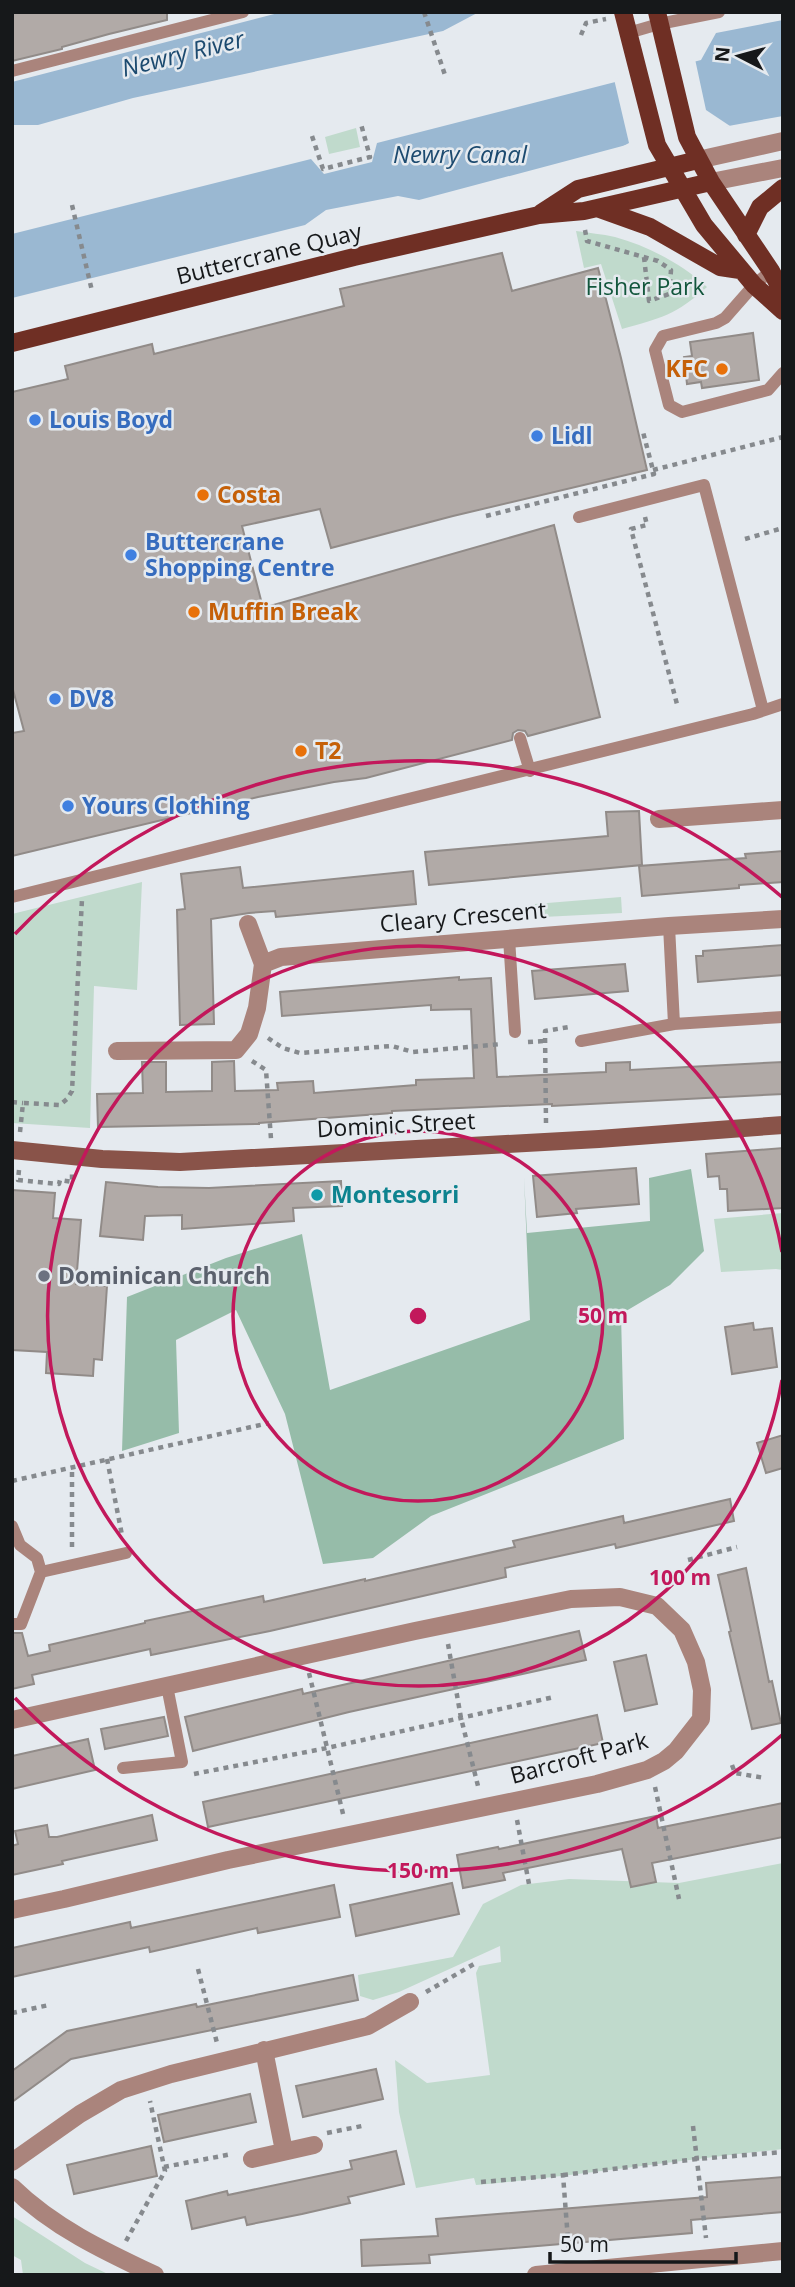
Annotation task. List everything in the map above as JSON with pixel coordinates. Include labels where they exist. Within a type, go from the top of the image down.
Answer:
[{"type":"main road","points":[[623,12],[657,145],[704,225],[740,270],[783,311]]},
{"type":"main road","points":[[658,18],[687,137],[711,182],[783,293]]},
{"type":"main road","name":"Buttercrane Quay","points":[[539,215],[578,189],[698,160]]},
{"type":"main road","name":"Buttercrane Quay","points":[[12,343],[354,257],[539,215],[584,211],[711,182]]},
{"type":"main road","points":[[746,235],[760,207],[783,188]]},
{"type":"main road","points":[[597,208],[650,227],[720,267],[740,270]]},
{"type":"main road","name":"Dominic Street","points":[[16,1150],[103,1159],[180,1162],[548,1142],[783,1125]]},
{"type":"street","points":[[698,160],[783,141]]},
{"type":"street","points":[[711,182],[783,168]]},
{"type":"street","points":[[659,819],[783,810]]},
{"type":"street","name":"Cleary Crescent","points":[[263,964],[281,957],[783,919]]},
{"type":"street","points":[[117,1051],[236,1050],[249,1034],[257,1008],[263,964],[248,924]]},
{"type":"street","name":"Barcroft Park","points":[[12,1720],[571,1599],[620,1597],[657,1606],[682,1630],[696,1662],[702,1689],[701,1719],[676,1751],[647,1770],[597,1784],[228,1860],[12,1909]]},
{"type":"street","points":[[12,2162],[80,2114],[121,2090],[171,2074],[368,2026],[410,2002]]},
{"type":"street","points":[[264,2050],[284,2151]]},
{"type":"street","points":[[245,2156],[284,2151],[319,2139]]},
{"type":"street","points":[[12,2187],[50,2219],[108,2253],[155,2275]]},
{"type":"street","points":[[536,2275],[783,2251]]},
{"type":"lane","points":[[12,71],[243,12]]},
{"type":"lane","points":[[628,33],[658,18],[688,18],[719,12]]},
{"type":"lane","points":[[771,271],[754,285],[725,318],[716,323],[663,336],[655,350],[669,405],[682,412],[768,390],[783,373]]},
{"type":"lane","points":[[579,517],[704,485],[763,710]]},
{"type":"lane","points":[[12,897],[530,771],[783,704]]},
{"type":"lane","points":[[520,738],[530,771]]},
{"type":"lane","points":[[669,926],[674,1024]]},
{"type":"lane","points":[[509,938],[515,1032]]},
{"type":"lane","points":[[586,1041],[674,1024],[783,1017]]},
{"type":"lane","points":[[12,1526],[20,1545],[37,1558],[41,1572],[21,1624],[12,1624]]},
{"type":"lane","points":[[41,1572],[126,1553]]},
{"type":"lane","points":[[122,1768],[182,1762],[167,1686]]},
{"type":"path","points":[[424,12],[445,75]]},
{"type":"path","points":[[581,36],[586,23],[606,19]]},
{"type":"path","points":[[312,136],[323,169],[370,157],[361,124]]},
{"type":"path","points":[[72,205],[92,291]]},
{"type":"path","points":[[584,226],[587,241],[644,257],[658,261],[671,270],[670,294],[649,301],[644,257]]},
{"type":"path","points":[[486,516],[654,474],[643,432]]},
{"type":"path","points":[[653,470],[783,437]]},
{"type":"path","points":[[634,479],[647,525],[631,529],[678,708]]},
{"type":"path","points":[[745,539],[783,528]]},
{"type":"path","points":[[12,1102],[60,1105],[72,1091],[82,901],[79,882]]},
{"type":"path","points":[[251,1026],[283,1048],[300,1053],[392,1046],[412,1052],[503,1044]]},
{"type":"path","points":[[548,1142],[545,1031],[573,1026],[586,1041]]},
{"type":"path","points":[[526,1042],[545,1041]]},
{"type":"path","points":[[236,1050],[266,1070],[272,1157]]},
{"type":"path","points":[[16,1150],[23,1103]]},
{"type":"path","points":[[18,1180],[59,1184],[60,1180],[72,1182]]},
{"type":"path","points":[[12,1481],[269,1423]]},
{"type":"path","points":[[107,1459],[126,1553]]},
{"type":"path","points":[[72,1467],[72,1564]]},
{"type":"path","points":[[688,1560],[737,1547]]},
{"type":"path","points":[[444,1625],[461,1718],[483,1808]]},
{"type":"path","points":[[305,1655],[348,1836]]},
{"type":"path","points":[[193,1774],[327,1748],[554,1697]]},
{"type":"path","points":[[732,1765],[735,1773],[765,1778]]},
{"type":"path","points":[[656,1789],[679,1899]]},
{"type":"path","points":[[515,1812],[528,1884]]},
{"type":"path","points":[[410,2002],[474,1964]]},
{"type":"path","points":[[198,1969],[222,2061]]},
{"type":"path","points":[[12,2013],[49,2004]]},
{"type":"path","points":[[124,2245],[165,2171],[147,2088]]},
{"type":"path","points":[[319,2139],[362,2126]]},
{"type":"path","points":[[693,2126],[707,2242]]},
{"type":"path","points":[[481,2182],[783,2152]]},
{"type":"path","points":[[164,2167],[245,2156]]},
{"type":"path","points":[[563,2175],[569,2257]]},
{"type":"green space","points":[[356,128],[360,147],[329,154],[325,137]]},
{"type":"green space","name":"Fisher Park","points":[[576,231],[615,237],[640,245],[676,263],[707,287],[668,314],[622,329],[601,264],[584,268]]},
{"type":"green space","points":[[142,882],[137,990],[94,986],[90,1128],[12,1123],[12,914]]},
{"type":"green space","points":[[621,897],[622,913],[543,917],[535,906],[535,904]]},
{"type":"green space","points":[[691,1169],[704,1251],[670,1285],[621,1314],[624,1439],[431,1516],[373,1558],[323,1564],[285,1414],[236,1310],[176,1340],[179,1433],[122,1451],[127,1297],[226,1258],[302,1234],[330,1390],[530,1320],[524,1177],[527,1233],[650,1221],[649,1178]]},
{"type":"green space","points":[[783,1213],[783,1270],[721,1272],[714,1219]]},
{"type":"green space","points":[[783,1863],[783,2149],[476,2185],[474,2178],[416,2188],[399,2112],[395,2060],[427,2083],[490,2075],[476,1973],[479,1966],[501,1962],[500,1946],[399,1992],[373,2000],[360,1996],[358,1975],[453,1957],[483,1904],[521,1885],[569,1879],[679,1883]]},
{"type":"green space","points":[[12,2216],[85,2263],[110,2275],[23,2275],[21,2260],[12,2255]]},
{"type":"water","name":"Newry River","points":[[282,12],[479,12],[443,31],[133,98],[38,125],[12,125],[12,82]]},
{"type":"water","name":"Newry Canal","points":[[783,20],[783,116],[630,144],[419,200],[398,196],[326,210],[305,225],[12,298],[12,234],[311,159],[324,174],[372,162],[377,143],[701,60],[716,33]]},
{"type":"pier","points":[[695,59],[706,110],[730,126],[610,153],[629,143],[614,79]]},
{"type":"building","points":[[12,12],[167,12],[167,20],[12,61]]},
{"type":"building","name":"Buttercrane Shopping Centre","points":[[502,253],[512,291],[598,268],[647,470],[331,548],[320,509],[242,526],[263,608],[554,525],[600,717],[528,736],[525,731],[518,730],[513,733],[512,740],[366,778],[258,797],[12,856],[12,733],[24,731],[12,686],[12,392],[68,379],[65,366],[152,344],[154,354],[344,306],[340,289]]},
{"type":"building","name":"KFC","points":[[753,333],[759,380],[702,388],[701,382],[687,384],[684,357],[692,356],[690,342]]},
{"type":"building","points":[[639,811],[642,865],[429,885],[425,852],[608,836],[606,812]]},
{"type":"building","points":[[783,851],[783,882],[642,896],[639,866],[746,858],[745,854]]},
{"type":"building","points":[[240,867],[243,888],[413,871],[416,904],[276,917],[275,911],[211,919],[214,1024],[180,1025],[177,910],[185,909],[181,874]]},
{"type":"building","points":[[783,945],[783,975],[698,982],[696,956],[703,956],[703,951]]},
{"type":"building","points":[[625,964],[628,991],[535,999],[532,971]]},
{"type":"building","points":[[459,977],[459,980],[491,978],[497,1077],[606,1072],[606,1063],[630,1062],[630,1070],[783,1062],[783,1094],[392,1111],[259,1124],[98,1127],[97,1094],[143,1093],[142,1062],[166,1062],[166,1092],[212,1091],[212,1062],[234,1061],[235,1091],[278,1090],[277,1083],[313,1081],[314,1093],[416,1085],[416,1080],[474,1078],[471,1009],[431,1010],[431,1005],[282,1016],[280,992]]},
{"type":"building","points":[[783,1148],[783,1208],[728,1211],[727,1189],[720,1189],[719,1176],[708,1177],[706,1154]]},
{"type":"building","points":[[636,1168],[639,1204],[576,1209],[577,1213],[537,1217],[533,1176]]},
{"type":"building","points":[[341,1181],[342,1206],[293,1208],[294,1221],[182,1229],[182,1215],[145,1216],[143,1240],[100,1236],[106,1182],[209,1188]]},
{"type":"building","name":"Dominican Church","points":[[12,1190],[55,1193],[53,1218],[81,1220],[76,1284],[107,1286],[102,1360],[94,1359],[93,1376],[46,1373],[47,1352],[12,1350]]},
{"type":"building","points":[[753,1323],[754,1330],[772,1328],[777,1367],[732,1374],[725,1327]]},
{"type":"building","points":[[783,1435],[783,1468],[766,1473],[757,1443]]},
{"type":"building","points":[[730,1499],[734,1521],[616,1548],[615,1544],[505,1568],[506,1577],[270,1631],[151,1655],[150,1649],[32,1675],[34,1684],[12,1689],[12,1633],[22,1633],[28,1656],[50,1651],[49,1645],[145,1621],[263,1596],[264,1602],[365,1581],[515,1547],[513,1541],[623,1516],[624,1523]]},
{"type":"building","points":[[746,1568],[769,1682],[772,1681],[781,1723],[752,1729],[718,1575]]},
{"type":"building","points":[[579,1631],[586,1660],[349,1712],[193,1751],[185,1717],[302,1689],[303,1694]]},
{"type":"building","points":[[646,1655],[657,1704],[625,1711],[614,1662]]},
{"type":"building","points":[[597,1715],[603,1743],[208,1827],[203,1802]]},
{"type":"building","points":[[164,1717],[168,1736],[105,1749],[101,1729]]},
{"type":"building","points":[[88,1739],[95,1770],[12,1789],[12,1756]]},
{"type":"building","points":[[783,1803],[783,1837],[652,1863],[656,1882],[631,1887],[622,1849],[503,1873],[505,1880],[463,1888],[457,1855],[498,1847],[499,1849],[656,1816],[658,1828]]},
{"type":"building","points":[[152,1815],[157,1840],[12,1875],[12,1846],[18,1844],[15,1831],[47,1825],[49,1837],[57,1837]]},
{"type":"building","points":[[452,1883],[459,1914],[356,1936],[350,1905]]},
{"type":"building","points":[[334,1885],[340,1917],[258,1933],[257,1928],[150,1952],[149,1947],[12,1977],[12,1948],[130,1922],[131,1928]]},
{"type":"building","points":[[353,1975],[358,2000],[71,2059],[12,2102],[12,2071],[67,2031]]},
{"type":"building","points":[[376,2069],[383,2099],[303,2117],[296,2086]]},
{"type":"building","points":[[250,2094],[256,2122],[164,2142],[158,2115]]},
{"type":"building","points":[[151,2146],[157,2176],[74,2194],[67,2165]]},
{"type":"building","points":[[396,2151],[404,2184],[348,2197],[350,2203],[302,2214],[247,2225],[245,2217],[192,2229],[186,2201],[352,2169],[350,2161]]},
{"type":"building","points":[[783,2177],[783,2212],[691,2220],[692,2233],[429,2255],[430,2263],[362,2266],[361,2240],[438,2236],[436,2219],[707,2197],[706,2183]]},
{"type":"place","name":"KFC","points":[[722,369]]},
{"type":"place","name":"Louis Boyd","points":[[35,420]]},
{"type":"place","name":"Lidl","points":[[537,436]]},
{"type":"place","name":"Costa","points":[[203,495]]},
{"type":"place","name":"Buttercrane Shopping Centre","points":[[131,555]]},
{"type":"place","name":"Muffin Break","points":[[194,612]]},
{"type":"place","name":"DV8","points":[[55,699]]},
{"type":"place","name":"T2","points":[[301,751]]},
{"type":"place","name":"Yours Clothing","points":[[68,806]]},
{"type":"place","name":"Montesorri","points":[[317,1195]]},
{"type":"place","name":"Dominican Church","points":[[44,1276]]}]
